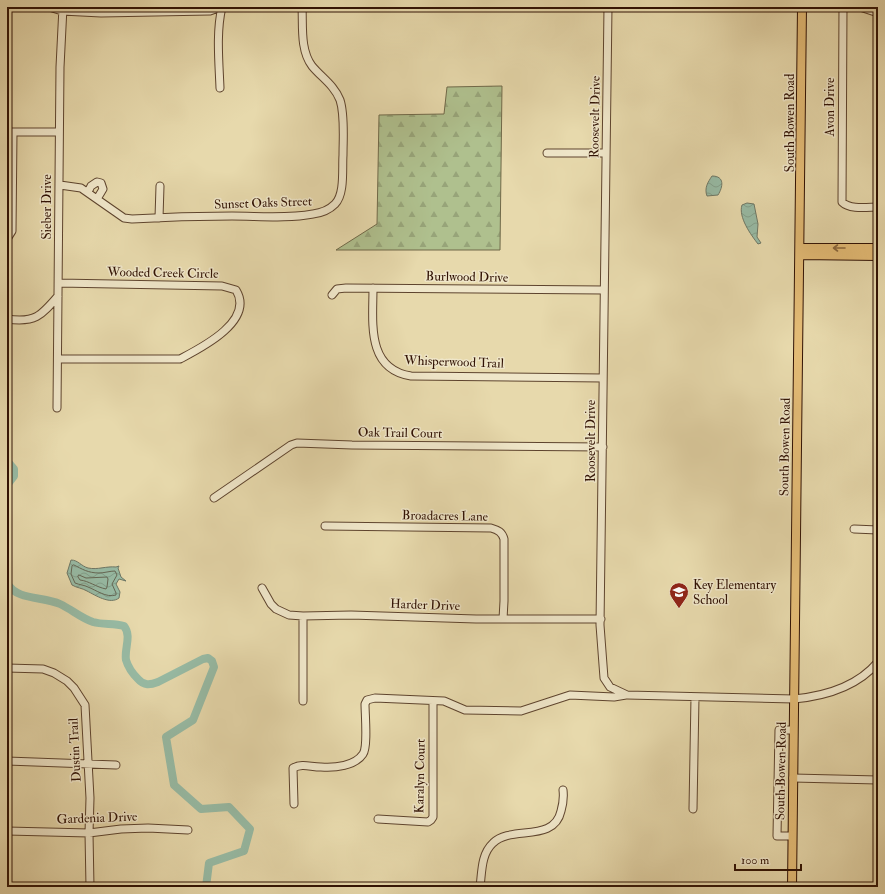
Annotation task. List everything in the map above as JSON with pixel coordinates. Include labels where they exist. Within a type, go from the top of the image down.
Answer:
[{"type":"main road","name":"South Bowen Road","points":[[792,887],[802,7]]},
{"type":"main road","points":[[800,252],[878,248]]},
{"type":"main road","points":[[800,252],[878,256]]},
{"type":"street","points":[[49,7],[101,13],[210,11],[222,7],[219,54],[220,88]]},
{"type":"street","name":"Sunset Oaks Street","points":[[60,185],[78,187],[88,192],[124,218],[277,217],[314,214],[330,208],[338,201],[341,193],[343,146],[342,112],[340,101],[335,90],[331,84],[311,65],[307,57],[303,42],[302,7]]},
{"type":"street","name":"Roosevelt Drive","points":[[608,7],[601,619],[603,673],[604,678],[610,687]]},
{"type":"street","name":"Avon Drive","points":[[843,7],[842,202],[845,205],[852,207],[878,207]]},
{"type":"street","points":[[860,7],[878,13]]},
{"type":"street","name":"Sieber Drive","points":[[57,408],[60,185],[59,132],[62,9]]},
{"type":"street","points":[[7,239],[12,231],[10,132],[59,132]]},
{"type":"street","points":[[547,153],[606,153]]},
{"type":"street","points":[[88,192],[97,182],[101,183],[104,190],[97,199]]},
{"type":"street","points":[[159,218],[160,186]]},
{"type":"street","name":"Wooded Creek Circle","points":[[58,359],[180,359],[198,350],[222,334],[238,314],[240,302],[240,298],[236,290],[222,286],[59,283]]},
{"type":"street","name":"Burlwood Drive","points":[[332,295],[337,289],[374,288],[604,290]]},
{"type":"street","name":"Whisperwood Trail","points":[[374,288],[373,334],[375,344],[382,359],[395,372],[411,376],[603,378]]},
{"type":"street","points":[[7,319],[29,320],[36,318],[44,312],[58,296]]},
{"type":"street","name":"Oak Trail Court","points":[[214,498],[291,445],[298,443],[352,445],[603,447]]},
{"type":"street","name":"Broadacres Lane","points":[[325,526],[491,528],[498,530],[503,534],[504,539],[503,619]]},
{"type":"street","points":[[854,529],[878,529]]},
{"type":"street","name":"Harder Drive","points":[[262,588],[271,604],[276,609],[289,615],[358,615],[503,619],[601,619]]},
{"type":"street","points":[[303,616],[303,700]]},
{"type":"street","points":[[294,804],[293,768],[300,764],[321,767],[349,764],[355,762],[364,753],[366,745],[365,704],[367,700],[375,698],[444,701],[465,710],[521,711],[570,695],[614,697],[627,695],[794,699],[818,695],[846,687],[865,676],[878,662]]},
{"type":"street","name":"Dustin Trail","points":[[7,668],[50,671],[61,676],[74,688],[85,705],[90,798],[90,887]]},
{"type":"street","points":[[594,696],[603,693],[610,687],[627,695]]},
{"type":"street","points":[[693,809],[695,697]]},
{"type":"street","name":"Karalyn Court","points":[[378,819],[428,822],[432,820],[433,701]]},
{"type":"street","points":[[792,836],[777,836],[779,730],[794,730]]},
{"type":"street","points":[[7,761],[116,765]]},
{"type":"street","points":[[793,778],[878,780]]},
{"type":"street","points":[[480,887],[484,859],[493,843],[498,839],[514,834],[533,833],[550,827],[560,816],[564,798],[563,790]]},
{"type":"street","name":"Gardenia Drive","points":[[7,831],[89,833],[121,829],[148,828],[188,830]]},
{"type":"green space","points":[[502,86],[500,250],[336,250],[377,224],[379,115],[444,114],[447,87]]},
{"type":"water","points":[[712,176],[716,176],[721,180],[721,189],[718,195],[707,196],[706,188]]},
{"type":"water","points":[[747,203],[754,204],[758,224],[757,237],[761,243],[758,244],[743,220],[741,210],[742,205]]},
{"type":"water","points":[[71,560],[76,561],[88,568],[119,566],[118,568],[121,577],[126,581],[119,579],[116,584],[120,592],[119,598],[115,600],[107,600],[72,585],[67,573]]},
{"type":"waterway","points":[[7,462],[14,469],[14,476],[7,485]]},
{"type":"waterway","points":[[7,583],[11,589],[17,593],[60,604],[93,622],[124,626],[128,638],[126,656],[127,663],[134,675],[145,684],[158,682],[203,659],[208,658],[212,661],[214,667],[193,720],[166,737],[174,785],[201,809],[229,807],[250,829],[244,851],[209,863],[206,887]]},
{"type":"place","name":"Key Elementary School","points":[[679,609]]}]
